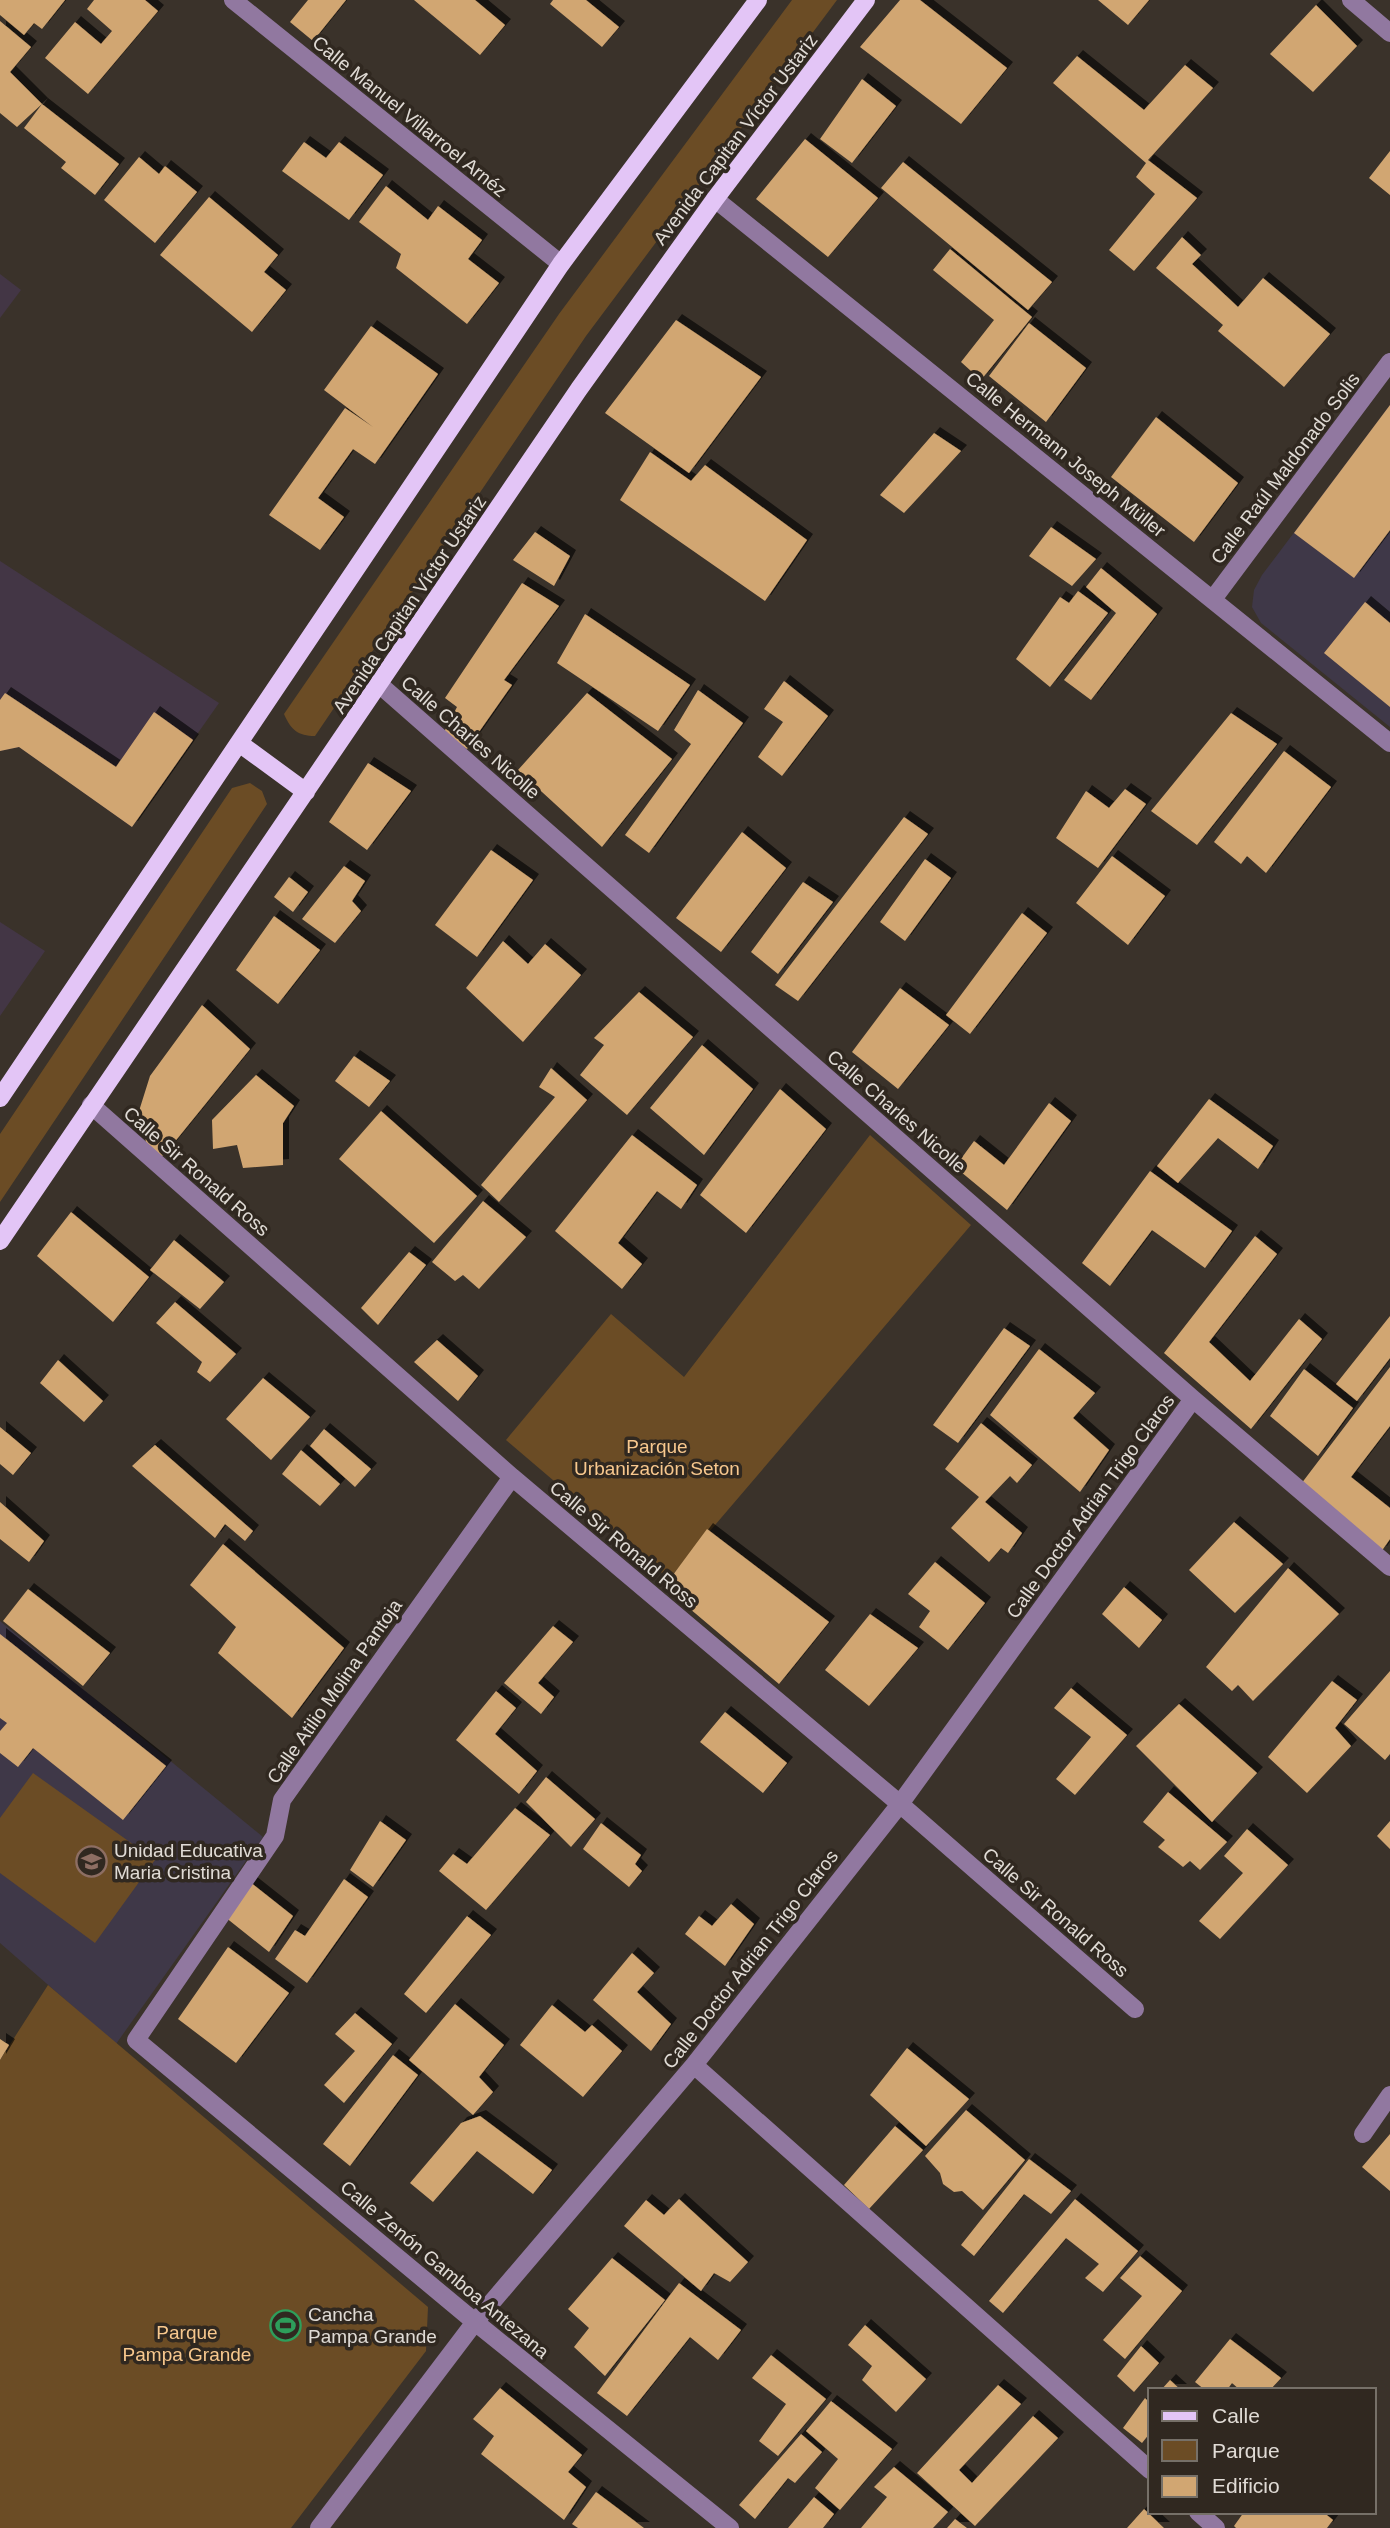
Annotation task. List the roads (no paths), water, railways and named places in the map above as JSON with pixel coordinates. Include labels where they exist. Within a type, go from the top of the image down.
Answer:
[{"type":"main road","points":[[0,1098],[561,264],[758,0]]},
{"type":"main road","name":"Avenida Capitan Víctor Ustariz","points":[[0,1241],[579,389],[715,199],[866,0]]},
{"type":"main road","points":[[239,743],[306,792]]},
{"type":"street","name":"Calle Manuel Villarroel Arnéz","points":[[233,0],[561,264]]},
{"type":"street","points":[[1351,0],[1390,33]]},
{"type":"street","name":"Calle Hermann Joseph Müller","points":[[715,199],[1390,743]]},
{"type":"street","name":"Calle Raúl Maldonado Solis","points":[[1213,599],[1390,362]]},
{"type":"street","name":"Calle Charles Nicolle","points":[[380,685],[1193,1399],[1390,1567]]},
{"type":"street","name":"Calle Sir Ronald Ross","points":[[91,1105],[512,1477],[900,1804],[1135,2009]]},
{"type":"street","name":"Calle Doctor Adrian Trigo Claros","points":[[319,2528],[475,2322],[694,2066],[900,1804],[1193,1399]]},
{"type":"street","name":"Calle Atilio Molina Pantoja","points":[[136,2040],[275,1836],[282,1800],[512,1477]]},
{"type":"street","name":"Calle Zenón Gamboa Antezana","points":[[136,2040],[475,2322],[730,2528]]},
{"type":"street","points":[[694,2066],[1148,2468]]},
{"type":"street","points":[[1363,2134],[1390,2095]]},
{"type":"street","points":[[1200,2514],[1216,2528]]},
{"type":"place","name":"Unidad Educativa Maria Cristina","points":[[91,1861]]},
{"type":"place","name":"Cancha Pampa Grande","points":[[285,2325]]},
{"type":"park label","name":"Parque Urbanización Seton","points":[[657,1457]]},
{"type":"park label","name":"Parque Pampa Grande","points":[[187,2343]]}]
